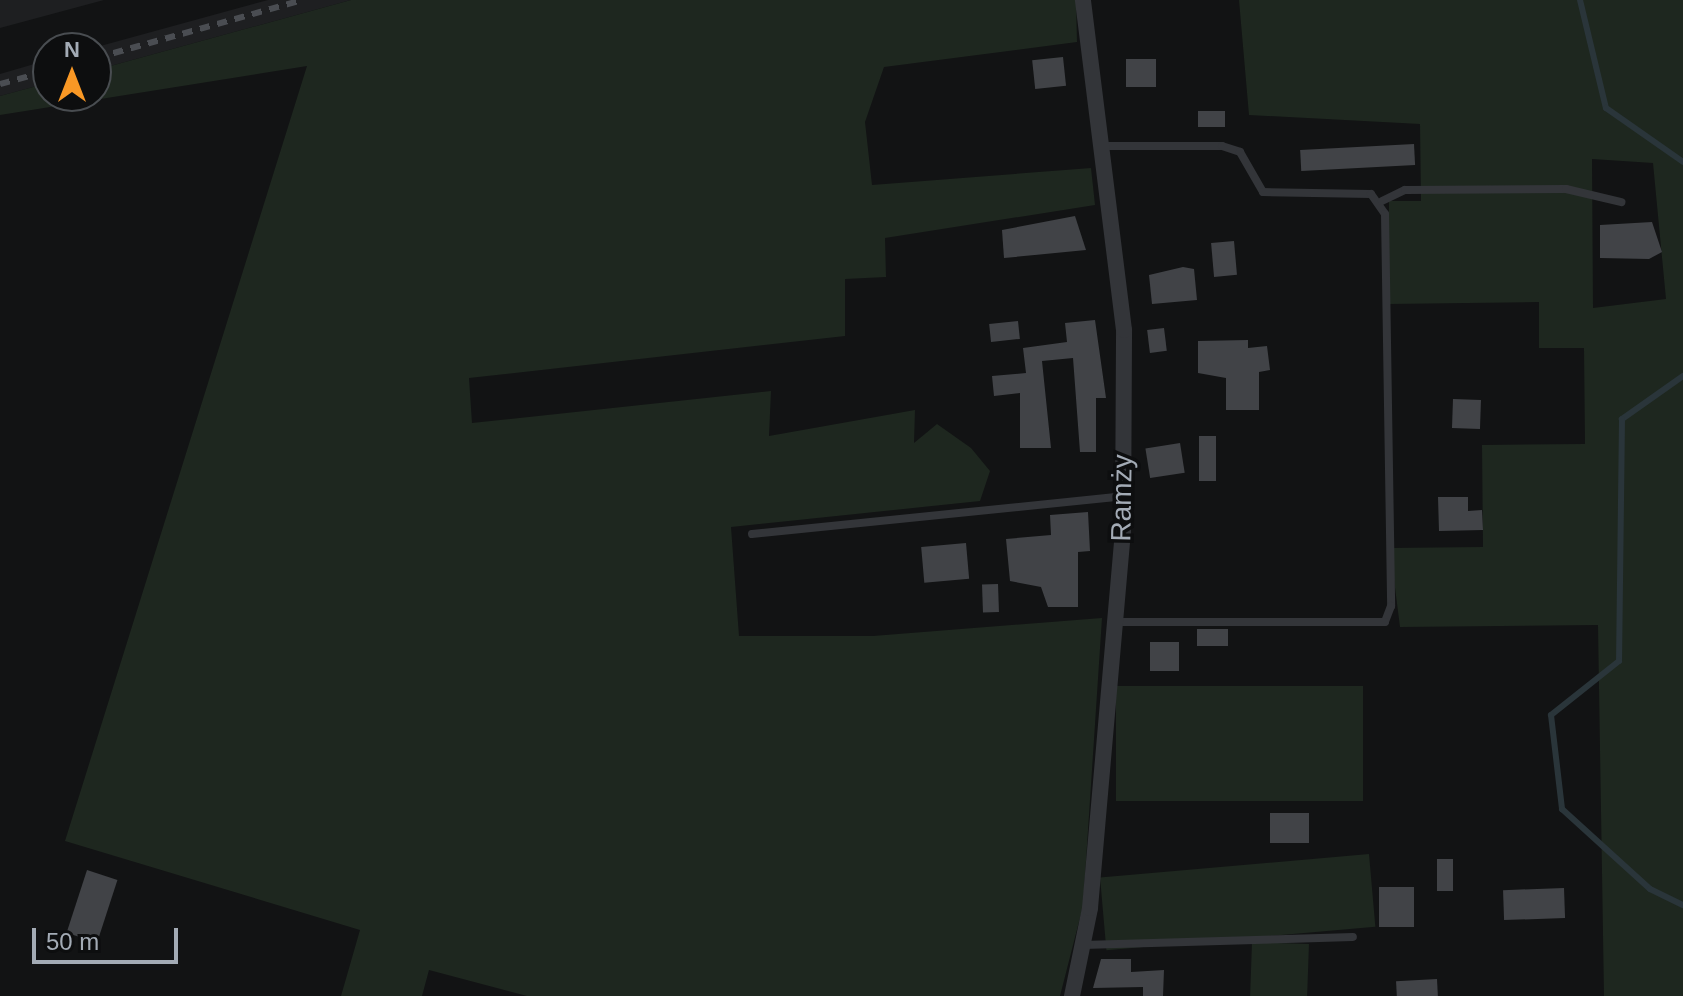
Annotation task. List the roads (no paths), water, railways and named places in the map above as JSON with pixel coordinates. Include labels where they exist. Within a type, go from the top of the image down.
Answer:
[{"type":"street","name":"Ramży","points":[[1072,996],[1082,945],[1115,622],[1123,496],[1124,330],[1083,0]]},
{"type":"lane","points":[[1101,146],[1222,146],[1240,152],[1263,192],[1371,194],[1382,201]]},
{"type":"lane","points":[[1382,201],[1405,190],[1566,189],[1621,202]]},
{"type":"lane","points":[[1115,622],[1385,622],[1391,606],[1382,201]]},
{"type":"lane","points":[[752,534],[1123,496]]},
{"type":"lane","points":[[1082,945],[1353,937]]},
{"type":"waterway","points":[[1580,0],[1606,108],[1683,162]]},
{"type":"waterway","points":[[1683,376],[1622,419],[1619,661],[1551,715],[1562,809],[1650,889],[1683,905]]},
{"type":"railway","points":[[112,53],[302,0]]},
{"type":"railway","points":[[0,84],[32,75]]}]
